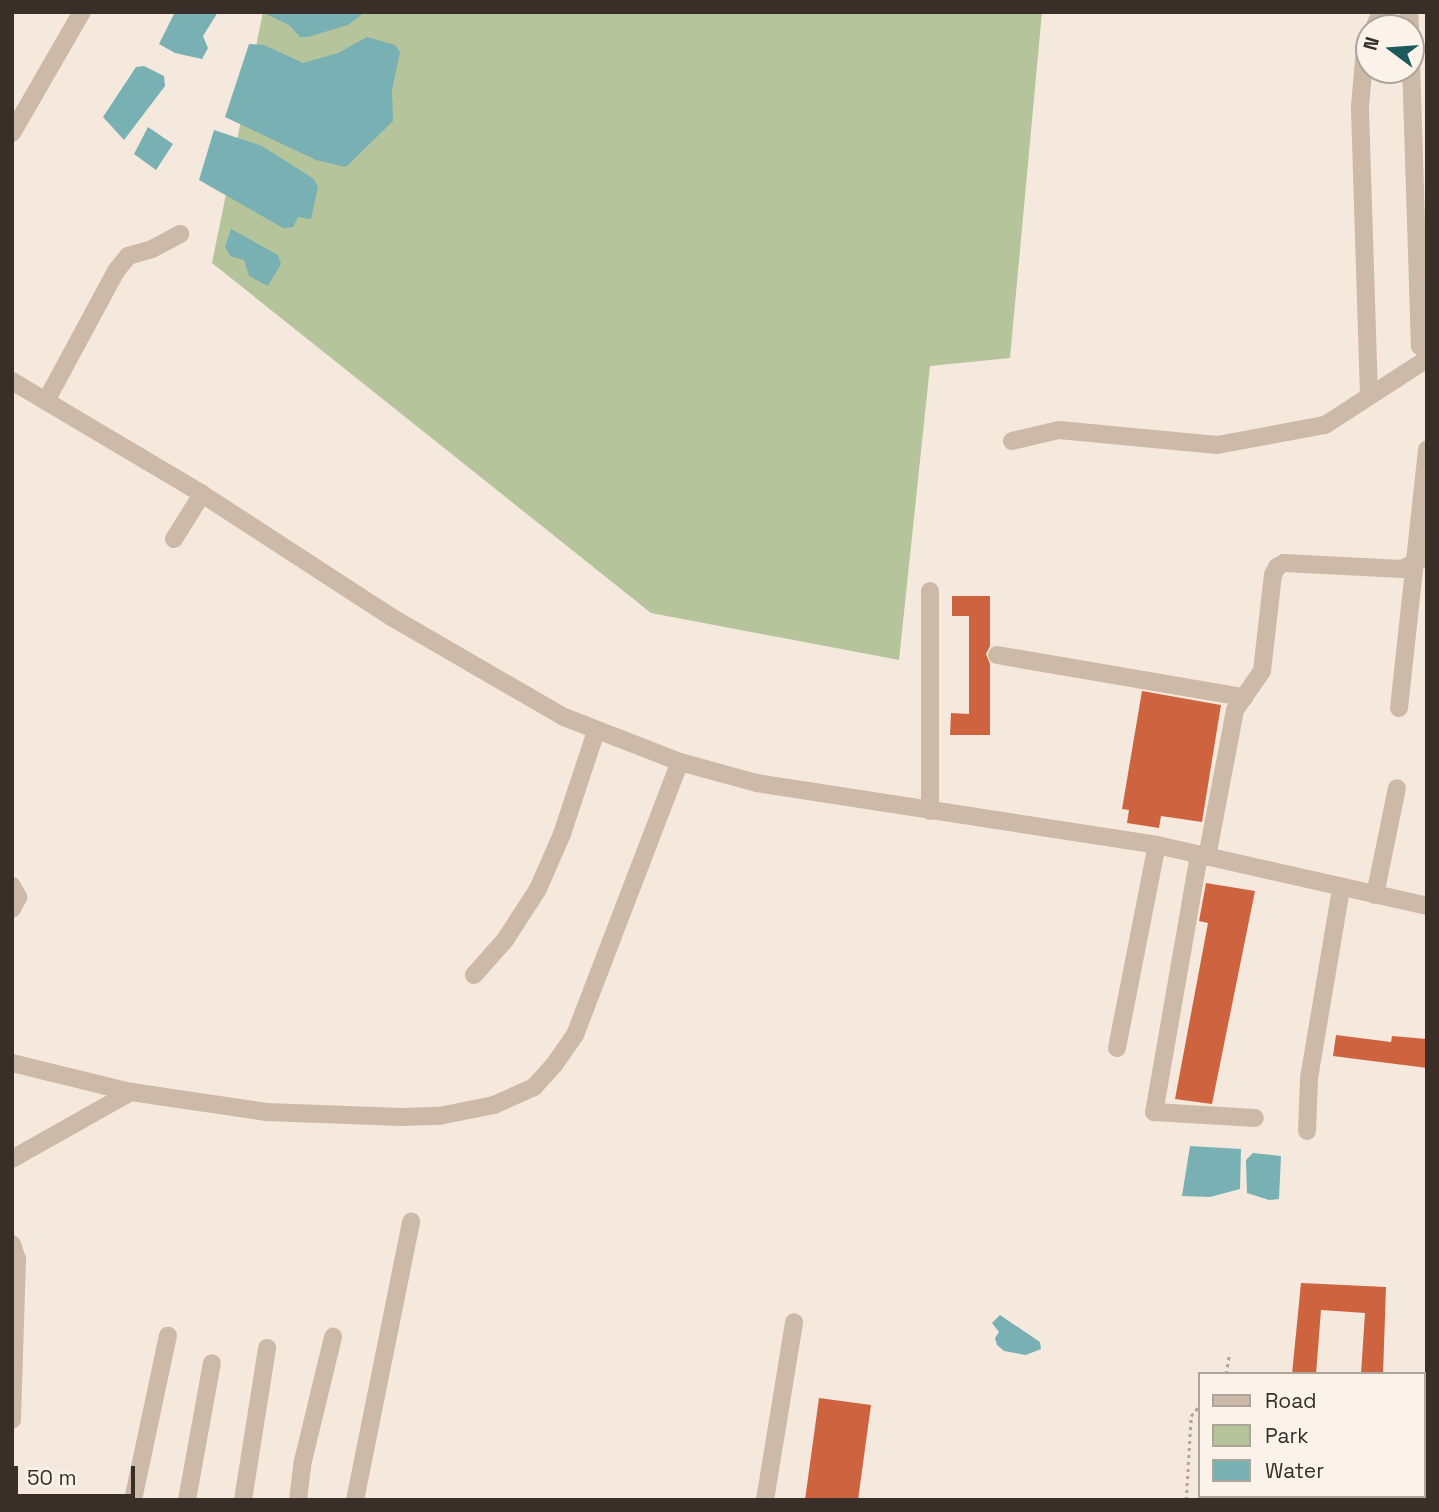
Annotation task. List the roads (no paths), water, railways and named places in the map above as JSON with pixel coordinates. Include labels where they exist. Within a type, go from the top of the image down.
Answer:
[{"type":"street","points":[[12,133],[82,12]]},
{"type":"street","points":[[1362,84],[1360,107],[1369,396]]},
{"type":"street","points":[[1419,91],[1420,346],[1427,350]]},
{"type":"street","points":[[46,401],[116,271],[128,256],[180,234]]},
{"type":"street","points":[[1012,441],[1059,430],[1217,445],[1325,425],[1427,359]]},
{"type":"street","points":[[15,387],[46,401],[202,494],[393,618],[564,717],[680,762],[757,783],[1157,845],[1427,906]]},
{"type":"street","points":[[1399,708],[1420,559],[1427,450]]},
{"type":"street","points":[[174,539],[202,494]]},
{"type":"street","points":[[1255,1118],[1154,1112],[1203,856],[1235,710],[1262,671],[1273,575],[1277,567],[1284,562],[1402,569],[1420,559]]},
{"type":"street","points":[[930,592],[930,811]]},
{"type":"street","points":[[997,655],[1244,697]]},
{"type":"street","points":[[474,975],[505,940],[538,889],[562,834],[596,731]]},
{"type":"street","points":[[12,1063],[131,1092],[266,1112],[439,1116],[494,1105],[534,1087],[575,1035],[589,1005],[680,762]]},
{"type":"street","points":[[1375,895],[1396,788]]},
{"type":"street","points":[[1117,1048],[1157,845]]},
{"type":"street","points":[[12,887],[18,897],[12,909]]},
{"type":"street","points":[[1307,1131],[1311,1065],[1341,888]]},
{"type":"street","points":[[12,1158],[131,1092]]},
{"type":"street","points":[[355,1500],[411,1222]]},
{"type":"street","points":[[12,1244],[17,1259],[12,1420]]},
{"type":"street","points":[[765,1500],[794,1322]]},
{"type":"street","points":[[133,1500],[168,1336]]},
{"type":"street","points":[[298,1500],[305,1450],[333,1337]]},
{"type":"street","points":[[243,1500],[267,1348]]},
{"type":"street","points":[[187,1500],[212,1363]]},
{"type":"water","points":[[175,12],[218,12],[203,36],[208,48],[202,59],[175,53],[159,44]]},
{"type":"water","points":[[365,12],[348,25],[308,37],[300,37],[289,25],[264,13]]},
{"type":"water","points":[[367,37],[395,45],[400,52],[392,90],[393,121],[346,167],[316,160],[225,117],[249,44],[264,45],[303,63],[338,53]]},
{"type":"water","points":[[144,66],[164,76],[165,86],[124,140],[103,117],[136,67]]},
{"type":"water","points":[[148,127],[173,144],[156,170],[134,154]]},
{"type":"water","points":[[214,130],[262,146],[314,179],[318,187],[311,219],[298,217],[293,227],[283,228],[199,180]]},
{"type":"water","points":[[231,229],[278,255],[281,264],[268,286],[249,276],[244,260],[230,256],[225,247]]},
{"type":"water","points":[[1190,1146],[1241,1149],[1240,1189],[1210,1197],[1182,1196]]},
{"type":"water","points":[[1253,1153],[1281,1156],[1279,1199],[1269,1200],[1247,1193],[1246,1160]]},
{"type":"water","points":[[1000,1315],[1040,1342],[1041,1349],[1026,1355],[1004,1351],[997,1345],[995,1338],[999,1332],[992,1323]]}]
